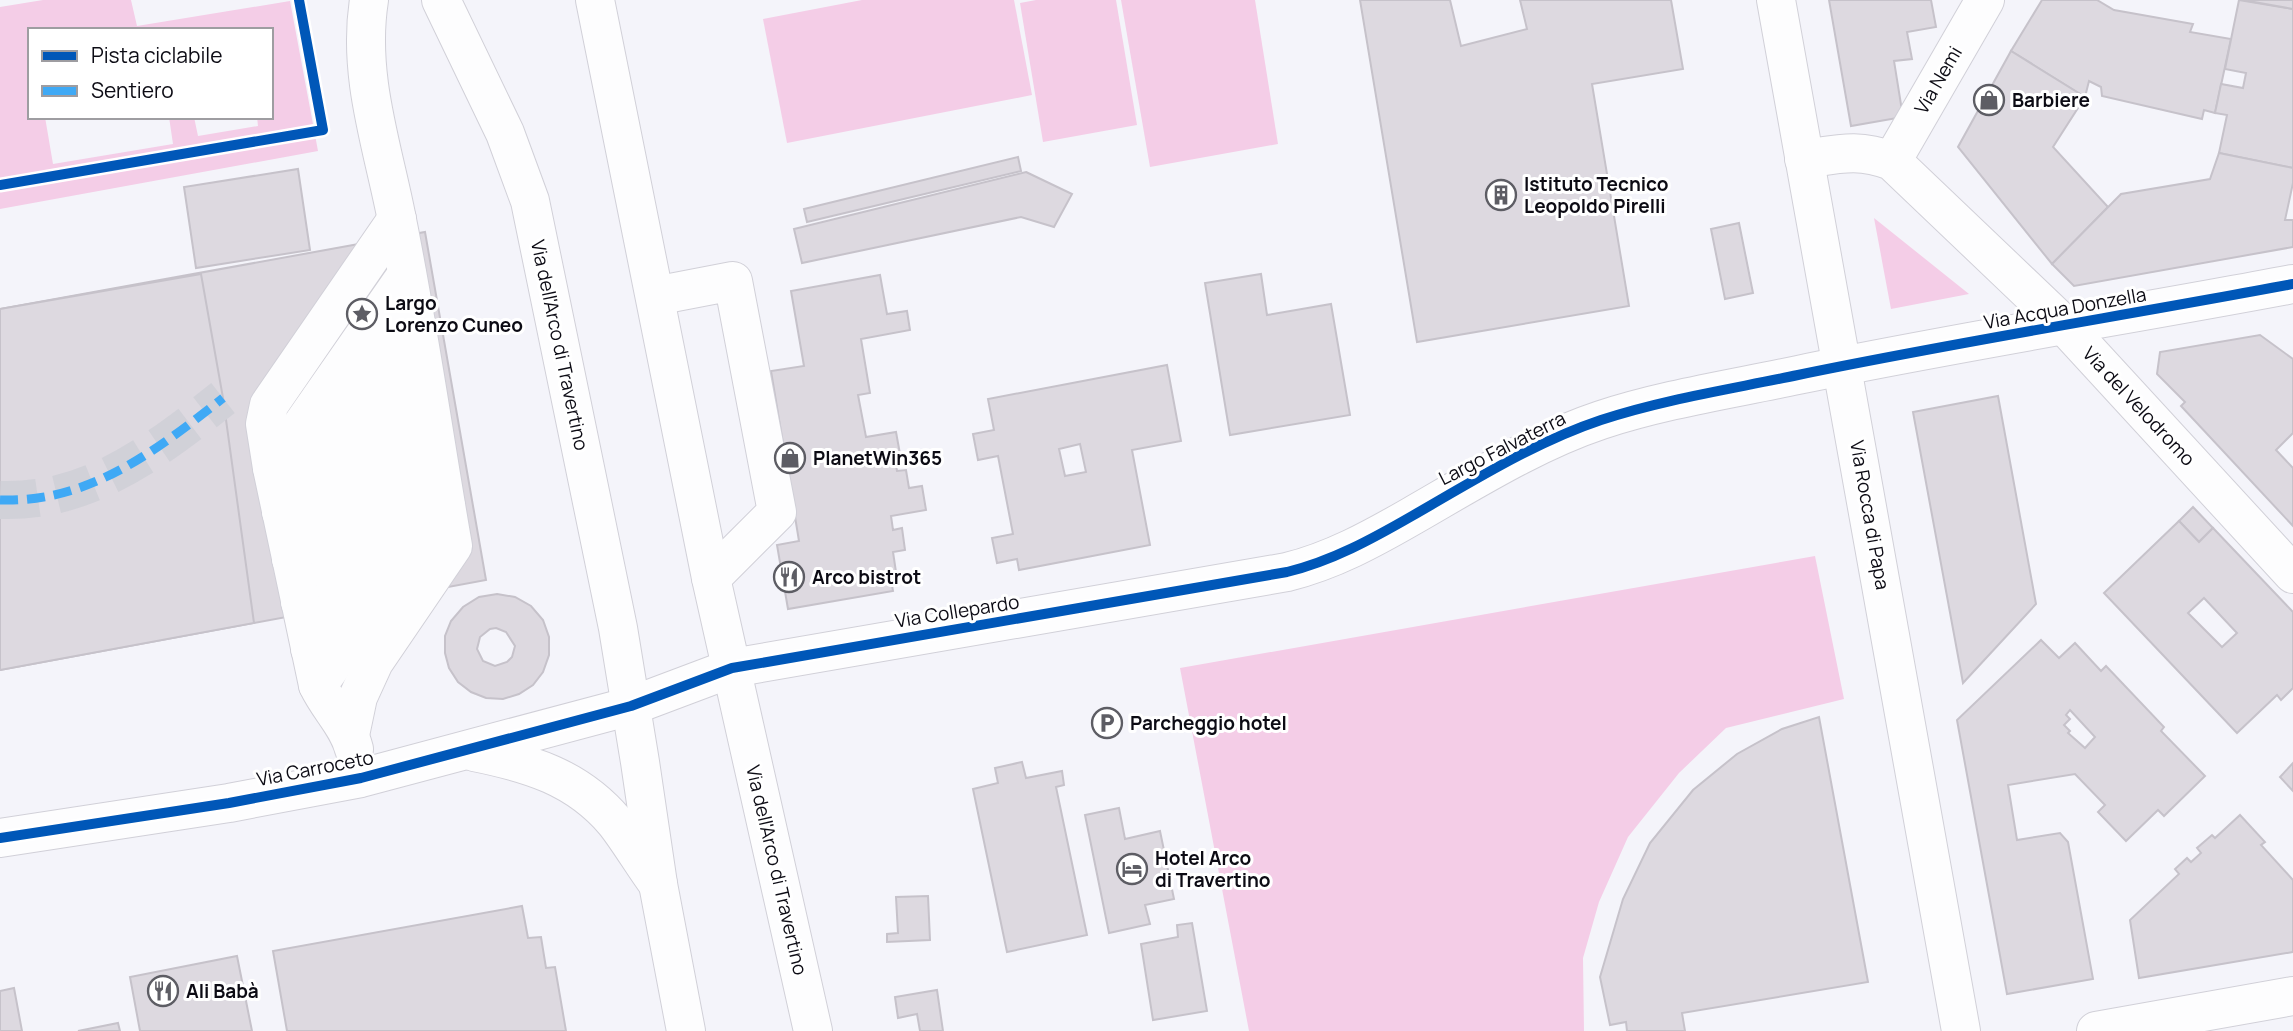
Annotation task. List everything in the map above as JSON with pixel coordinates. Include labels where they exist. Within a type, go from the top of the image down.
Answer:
[{"type":"street","points":[[350,735],[358,697],[374,662],[453,546],[397,219],[370,95],[365,46],[369,0]]},
{"type":"street","name":"Via dell'Arco di Travertino","points":[[440,0],[505,133],[530,201],[618,628],[658,884],[686,1031]]},
{"type":"street","name":"Via dell'Arco di Travertino","points":[[596,0],[711,578],[813,1031]]},
{"type":"street","name":"Via Rocca di Papa","points":[[1776,0],[1961,1031]]},
{"type":"street","name":"Via Nemi","points":[[1892,161],[1985,0]]},
{"type":"street","name":"Via del Velodromo","points":[[1804,159],[1868,152],[1892,161],[2064,325],[2293,574]]},
{"type":"street","points":[[361,778],[350,735],[327,703],[314,667],[265,425],[269,405],[397,219]]},
{"type":"street","points":[[272,468],[407,274]]},
{"type":"street","points":[[655,296],[733,281],[777,512],[711,578]]},
{"type":"street","name":"Via Acqua Donzella","points":[[1843,366],[2293,284]]},
{"type":"street","points":[[281,512],[415,321]]},
{"type":"street","name":"Largo Falvaterra","points":[[1188,590],[1287,572],[1324,561],[1364,543],[1538,447],[1598,421],[1662,403],[1843,366]]},
{"type":"street","points":[[291,559],[422,369]]},
{"type":"street","points":[[300,602],[430,412]]},
{"type":"street","points":[[314,667],[438,462]]},
{"type":"street","points":[[314,667],[446,506]]},
{"type":"street","name":"Via Collepardo","points":[[732,667],[1188,590]]},
{"type":"street","points":[[631,706],[732,667]]},
{"type":"street","name":"Via Carroceto","points":[[0,838],[252,799],[361,778],[631,706]]},
{"type":"street","name":"Via Carroceto","points":[[468,750],[520,761],[581,791],[616,823],[658,884]]},
{"type":"street","points":[[2096,1031],[2293,996]]},
{"type":"shaded area","points":[[43,0],[131,0],[137,26],[290,1],[318,151],[0,209],[0,7]]},
{"type":"shaded area","points":[[862,0],[1014,0],[1032,95],[787,143],[763,19]]},
{"type":"shaded area","points":[[1036,0],[1116,0],[1137,125],[1043,142],[1020,3]]},
{"type":"shaded area","points":[[1121,0],[1255,0],[1278,144],[1150,167]]},
{"type":"shaded area","points":[[1874,218],[1969,294],[1891,309]]},
{"type":"shaded area","points":[[1815,556],[1844,699],[1726,728],[1679,773],[1628,837],[1599,902],[1583,958],[1584,1031],[1249,1031],[1180,668]]},
{"type":"building","name":"Istituto Tecnico Leopoldo Pirelli","points":[[1360,0],[1450,0],[1461,46],[1527,29],[1520,0],[1671,0],[1683,69],[1592,84],[1629,306],[1417,342]]},
{"type":"building","points":[[1829,0],[1931,0],[1936,27],[1907,32],[1912,59],[1894,61],[1903,117],[1851,126]]},
{"type":"building","points":[[2042,0],[2097,0],[2114,10],[2193,24],[2190,32],[2231,39],[2215,113],[2204,110],[2202,119],[2102,96],[2101,87],[2089,81],[2085,97],[2011,51]]},
{"type":"building","points":[[2239,0],[2293,9],[2293,168],[2219,153],[2227,115],[2215,113],[2221,84],[2243,88],[2246,73],[2225,69]]},
{"type":"building","points":[[2243,0],[2293,0],[2293,9]]},
{"type":"building","points":[[2011,51],[2085,97],[2053,147],[2108,207],[2052,264],[1958,147]]},
{"type":"building","points":[[2219,153],[2293,168],[2293,183],[2285,220],[2293,220],[2293,247],[2074,286],[2052,264],[2121,194],[2210,179]]},
{"type":"building","points":[[1018,157],[1021,171],[807,222],[804,209]]},
{"type":"building","points":[[298,169],[310,250],[196,268],[184,187]]},
{"type":"building","points":[[1026,172],[1072,194],[1054,227],[1021,217],[802,263],[794,229]]},
{"type":"building","points":[[1739,223],[1753,293],[1725,299],[1711,229]]},
{"type":"building","points":[[425,232],[486,580],[0,670],[0,309]]},
{"type":"building","points":[[201,274],[223,398],[254,623],[0,670],[0,309]]},
{"type":"building","points":[[1261,274],[1267,315],[1331,304],[1350,415],[1230,435],[1205,283]]},
{"type":"building","points":[[880,275],[887,314],[907,311],[910,330],[861,339],[870,393],[858,395],[866,437],[896,432],[900,454],[894,454],[897,471],[906,470],[909,488],[922,486],[926,510],[891,516],[893,530],[902,528],[905,550],[893,552],[896,572],[890,573],[893,591],[788,609],[777,545],[799,541],[771,371],[804,366],[791,291]]},
{"type":"building","points":[[2260,335],[2293,359],[2293,433],[2276,450],[2293,468],[2293,526],[2181,406],[2185,402],[2157,374],[2160,352]]},
{"type":"building","points":[[1167,365],[1181,441],[1132,450],[1150,545],[1019,570],[1017,559],[997,563],[992,538],[1013,534],[998,456],[978,460],[973,434],[994,430],[988,399]],"holes":[[[1080,444],[1086,472],[1065,476],[1059,449]]]},
{"type":"building","points":[[1998,396],[2036,604],[1963,683],[1913,412]]},
{"type":"building","points":[[2193,507],[2213,528],[2199,542],[2179,521]]},
{"type":"building","points":[[2179,521],[2199,542],[2213,528],[2293,612],[2293,688],[2281,700],[2277,695],[2237,733],[2104,593]],"holes":[[[2204,598],[2237,633],[2222,647],[2188,613]]]},
{"type":"building","points":[[497,594],[515,597],[531,606],[543,620],[549,637],[549,655],[543,672],[533,685],[519,694],[503,699],[486,698],[471,692],[458,682],[449,668],[445,653],[445,636],[451,621],[463,607],[479,597]],"holes":[[[490,629],[506,632],[515,646],[512,657],[495,666],[483,661],[477,649],[480,637]]]},
{"type":"building","points":[[2041,640],[2059,658],[2075,643],[2101,671],[2106,666],[2164,727],[2161,731],[2205,776],[2164,816],[2158,810],[2126,841],[2098,812],[2105,805],[2075,774],[2008,785],[2017,840],[2060,833],[2068,842],[2093,979],[2007,994],[1957,720]],"holes":[[[2070,710],[2095,737],[2085,748],[2068,733],[2070,731],[2064,725],[2070,719],[2066,715]]]},
{"type":"building","points":[[1819,717],[1868,982],[1682,1013],[1685,1031],[1627,1031],[1626,1022],[1610,1025],[1600,977],[1623,899],[1650,843],[1693,790],[1737,754],[1782,729]]},
{"type":"building","points":[[1022,762],[1026,778],[1062,771],[1064,785],[1056,787],[1087,935],[1007,952],[973,789],[998,783],[995,768]]},
{"type":"building","points":[[2293,763],[2293,791],[2280,777]]},
{"type":"building","name":"Hotel Arco di Travertino","points":[[1119,808],[1125,839],[1160,831],[1174,899],[1145,905],[1150,924],[1109,933],[1085,815]]},
{"type":"building","points":[[2240,815],[2265,842],[2261,845],[2293,880],[2293,952],[2139,978],[2130,920],[2179,874],[2175,869],[2187,858],[2191,862],[2201,853],[2197,848],[2212,835],[2215,838]]},
{"type":"building","points":[[928,896],[930,940],[887,942],[887,934],[898,933],[896,897]]},
{"type":"building","points":[[522,906],[528,938],[541,937],[546,968],[555,967],[566,1031],[287,1031],[273,951]]},
{"type":"building","points":[[1192,923],[1207,1011],[1153,1020],[1141,944],[1178,937],[1177,925]]},
{"type":"building","points":[[237,956],[252,1031],[140,1031],[130,977]]},
{"type":"building","points":[[14,988],[22,1031],[0,1031],[0,991]]},
{"type":"building","points":[[937,990],[943,1031],[920,1031],[917,1014],[898,1018],[895,997]]},
{"type":"building","points":[[118,1023],[120,1031],[78,1031]]},
{"type":"tunnel","points":[[0,500],[32,499],[63,493],[92,483],[146,454],[223,398]]},
{"type":"marked path","points":[[0,500],[32,499],[63,493],[92,483],[146,454],[223,398]]},
{"type":"cycle path","points":[[0,185],[323,130],[299,0]]},
{"type":"cycle path","points":[[0,838],[229,803],[361,778],[631,706],[732,668],[1287,572],[1336,556],[1367,541],[1552,439],[1625,413],[1699,395],[1983,339],[2293,284]]},
{"type":"place","name":"Barbiere","points":[[1989,100]]},
{"type":"place","name":"Istituto Tecnico Leopoldo Pirelli","points":[[1501,195]]},
{"type":"place","name":"Largo Lorenzo Cuneo","points":[[362,314]]},
{"type":"place","name":"PlanetWin365","points":[[790,458]]},
{"type":"place","name":"Arco bistrot","points":[[789,577]]},
{"type":"place","name":"Parcheggio hotel","points":[[1107,723]]},
{"type":"place","name":"Hotel Arco di Travertino","points":[[1132,869]]},
{"type":"place","name":"Ali Babà","points":[[163,991]]}]
